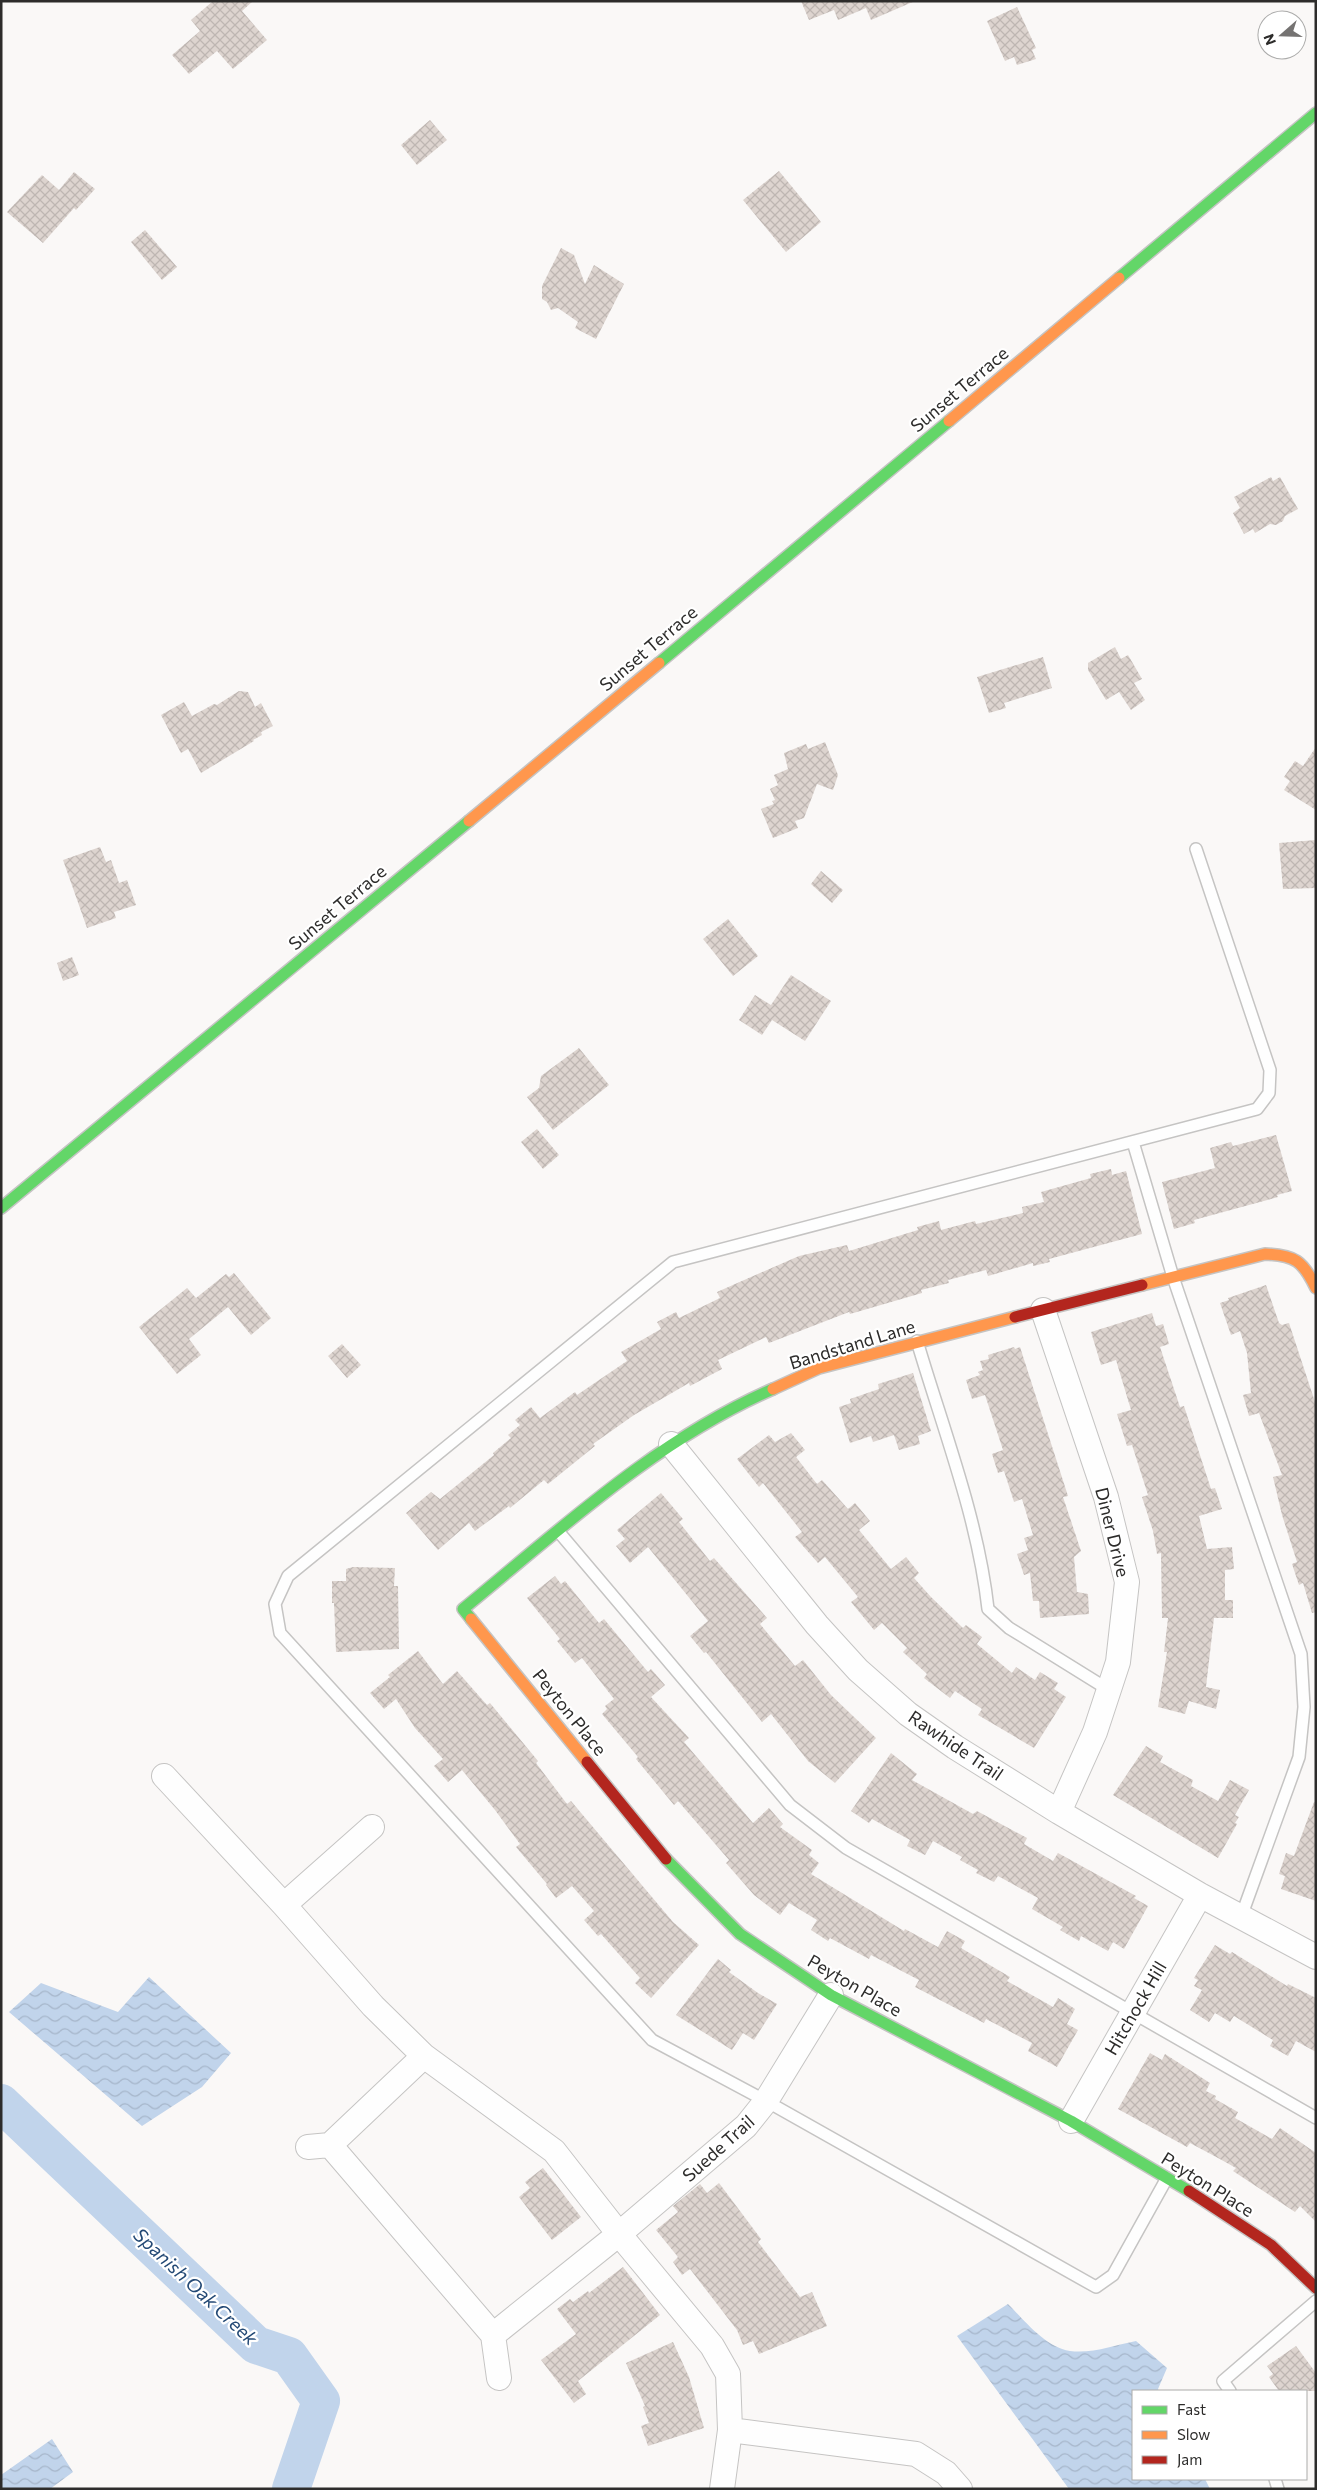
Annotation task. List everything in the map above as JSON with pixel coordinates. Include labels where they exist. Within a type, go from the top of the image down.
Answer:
[{"type":"street","name":"Sunset Terrace","points":[[1,1208],[812,536],[1316,113]]},
{"type":"street","name":"Bandstand Lane","points":[[462,1609],[632,1470],[733,1406],[819,1368],[917,1341],[1265,1254],[1286,1254],[1306,1266],[1316,1288]]},
{"type":"street","name":"Diner Drive","points":[[1043,1310],[1106,1497],[1127,1582],[1118,1662],[1095,1732],[1059,1812]]},
{"type":"street","name":"Rawhide Trail","points":[[671,1444],[818,1625],[858,1670],[908,1714],[1059,1812],[1200,1895],[1316,1957]]},
{"type":"street","name":"Peyton Place","points":[[462,1609],[674,1868],[740,1934],[830,1995],[1071,2121],[1207,2202],[1271,2245],[1316,2288]]},
{"type":"street","points":[[164,1776],[284,1905],[373,2006],[424,2056],[554,2151],[619,2234],[712,2346],[728,2374],[730,2430],[722,2489]]},
{"type":"street","points":[[284,1905],[372,1827]]},
{"type":"street","name":"Hitchock Hill","points":[[1071,2121],[1200,1895]]},
{"type":"street","name":"Suede Trail","points":[[493,2335],[619,2234],[746,2126],[766,2101],[830,1995]]},
{"type":"street","points":[[424,2056],[319,2146],[493,2335],[499,2378]]},
{"type":"street","points":[[730,2430],[916,2454],[946,2473],[960,2489]]},
{"type":"lane","points":[[1167,2178],[1114,2275],[1096,2287],[766,2101],[652,2040],[280,1633],[275,1604],[288,1576],[673,1262],[1257,1109],[1269,1093],[1270,1070],[1196,850]]},
{"type":"lane","points":[[1133,1142],[1172,1277],[1301,1654],[1304,1707],[1299,1757],[1240,1917]]},
{"type":"lane","points":[[917,1341],[966,1504],[986,1586],[988,1609],[1009,1628],[1109,1690]]},
{"type":"lane","points":[[558,1531],[790,1805],[846,1848],[1316,2118]]},
{"type":"lane","points":[[1229,2390],[1223,2381],[1316,2301]]},
{"type":"water","points":[[149,1977],[231,2053],[202,2087],[142,2126],[9,2012],[41,1983],[118,2012]]},
{"type":"water","points":[[1008,2304],[1044,2339],[1061,2349],[1078,2352],[1103,2349],[1136,2341],[1167,2368],[1158,2390],[1132,2390],[1132,2480],[1206,2480],[1210,2489],[1069,2489],[957,2336]]},
{"type":"water","points":[[52,2439],[73,2472],[50,2489],[1,2489],[1,2475]]},
{"type":"building","points":[[213,1],[253,1],[242,11],[267,40],[233,69],[217,51],[189,74],[172,55],[200,31],[191,20]]},
{"type":"building","points":[[801,1],[915,1],[871,20],[866,8],[838,20],[834,10],[809,20]]},
{"type":"building","points":[[1017,7],[1036,48],[1032,50],[1036,59],[1017,65],[1014,57],[1005,61],[987,21]]},
{"type":"building","points":[[430,120],[447,140],[417,165],[401,145]]},
{"type":"building","points":[[779,171],[821,222],[786,252],[743,200]]},
{"type":"building","points":[[74,172],[95,189],[76,210],[74,208],[43,243],[7,212],[42,175],[59,190]]},
{"type":"building","points":[[145,230],[177,267],[162,280],[131,242]]},
{"type":"building","points":[[561,248],[574,255],[585,284],[594,265],[624,284],[596,339],[575,328],[578,322],[558,308],[551,310],[547,302],[542,299],[542,286]]},
{"type":"building","points":[[1271,477],[1273,481],[1280,477],[1298,509],[1285,516],[1283,521],[1276,525],[1270,524],[1255,533],[1253,529],[1244,534],[1233,513],[1240,508],[1234,497]]},
{"type":"building","points":[[1115,647],[1121,659],[1128,655],[1142,679],[1134,683],[1145,700],[1131,710],[1119,692],[1106,700],[1088,670],[1088,663]]},
{"type":"building","points":[[1043,657],[1052,688],[1004,703],[1006,708],[989,713],[977,677]]},
{"type":"building","points":[[239,691],[248,692],[255,707],[261,703],[273,726],[261,732],[262,735],[254,741],[201,773],[188,749],[181,753],[161,715],[184,702],[192,716],[214,704],[217,705]]},
{"type":"building","points":[[825,742],[838,775],[833,790],[817,784],[804,818],[795,821],[798,828],[773,838],[761,809],[774,804],[772,801],[775,800],[770,789],[778,785],[774,775],[788,769],[784,753],[806,744],[808,749]]},
{"type":"building","points":[[1316,747],[1316,810],[1284,790],[1290,781],[1284,777],[1295,761],[1303,766]]},
{"type":"building","points":[[1316,840],[1316,888],[1283,889],[1279,843]]},
{"type":"building","points":[[100,847],[106,862],[111,860],[119,883],[127,880],[136,905],[114,912],[116,918],[87,928],[63,860]]},
{"type":"building","points":[[821,871],[843,890],[832,903],[811,884]]},
{"type":"building","points":[[728,919],[758,956],[733,976],[703,939]]},
{"type":"building","points":[[72,957],[79,975],[63,981],[57,963]]},
{"type":"building","points":[[791,975],[831,1001],[805,1041],[772,1020],[762,1035],[739,1020],[755,995],[771,1005]]},
{"type":"building","points":[[579,1048],[609,1085],[553,1130],[527,1097],[539,1088],[541,1076]]},
{"type":"building","points":[[537,1129],[559,1155],[543,1169],[521,1142]]},
{"type":"building","points":[[1276,1135],[1292,1191],[1277,1195],[1278,1197],[1194,1220],[1195,1223],[1174,1229],[1162,1182],[1215,1168],[1210,1148],[1231,1142],[1233,1146]]},
{"type":"building","points":[[1111,1169],[1112,1175],[1126,1171],[1142,1234],[1049,1259],[1050,1262],[1033,1266],[1033,1263],[988,1276],[986,1270],[948,1280],[949,1283],[921,1290],[922,1293],[850,1314],[849,1312],[769,1343],[766,1337],[718,1360],[722,1369],[690,1386],[689,1383],[634,1415],[593,1444],[595,1446],[548,1484],[544,1480],[510,1508],[509,1506],[475,1531],[469,1523],[438,1550],[406,1513],[431,1492],[440,1499],[494,1455],[493,1453],[511,1438],[508,1435],[520,1425],[515,1420],[531,1407],[540,1418],[575,1392],[577,1395],[627,1361],[621,1352],[661,1329],[657,1322],[676,1312],[679,1318],[720,1298],[717,1292],[799,1256],[847,1245],[849,1251],[918,1230],[917,1227],[939,1221],[941,1230],[975,1221],[976,1224],[1023,1213],[1022,1207],[1044,1202],[1041,1192],[1091,1178],[1090,1174]]},
{"type":"building","points":[[234,1273],[271,1318],[251,1335],[228,1307],[189,1339],[201,1355],[177,1374],[139,1327],[187,1288],[196,1298],[226,1274],[229,1277]]},
{"type":"building","points":[[1266,1285],[1279,1323],[1282,1325],[1289,1323],[1316,1405],[1316,1612],[1312,1613],[1303,1583],[1299,1585],[1292,1564],[1297,1562],[1282,1515],[1273,1477],[1282,1475],[1259,1413],[1249,1416],[1243,1395],[1251,1393],[1247,1353],[1240,1331],[1231,1335],[1220,1303],[1229,1300],[1228,1298]]},
{"type":"building","points":[[1152,1313],[1156,1326],[1163,1324],[1169,1344],[1160,1347],[1180,1407],[1184,1406],[1211,1489],[1215,1488],[1222,1509],[1199,1516],[1207,1549],[1232,1547],[1234,1569],[1225,1570],[1225,1600],[1233,1600],[1233,1618],[1214,1618],[1206,1687],[1220,1690],[1216,1709],[1189,1701],[1185,1714],[1158,1707],[1167,1652],[1164,1652],[1168,1618],[1162,1618],[1161,1553],[1157,1554],[1153,1531],[1142,1497],[1148,1495],[1132,1445],[1127,1446],[1117,1414],[1131,1410],[1116,1360],[1101,1365],[1091,1332]]},
{"type":"building","points":[[342,1344],[361,1365],[347,1378],[328,1356]]},
{"type":"building","points":[[1014,1347],[1015,1349],[1020,1347],[1068,1496],[1063,1497],[1081,1551],[1074,1557],[1077,1592],[1088,1594],[1089,1614],[1040,1618],[1039,1601],[1033,1601],[1030,1573],[1024,1575],[1017,1554],[1028,1550],[1024,1538],[1033,1535],[1022,1499],[1014,1502],[1004,1471],[998,1473],[992,1454],[1003,1450],[985,1395],[972,1399],[966,1380],[980,1375],[978,1372],[983,1370],[980,1361],[989,1359],[988,1355]]},
{"type":"building","points":[[913,1373],[931,1431],[918,1436],[920,1444],[899,1450],[894,1435],[873,1442],[871,1436],[850,1443],[839,1407],[851,1403],[850,1399],[879,1389],[878,1384]]},
{"type":"building","points":[[791,1433],[805,1450],[796,1457],[817,1484],[822,1480],[848,1509],[855,1503],[870,1521],[859,1530],[891,1569],[906,1557],[919,1573],[914,1578],[931,1597],[963,1628],[966,1625],[982,1637],[977,1644],[1012,1673],[1016,1667],[1035,1680],[1040,1672],[1058,1683],[1054,1689],[1066,1697],[1034,1748],[978,1715],[982,1709],[955,1691],[950,1698],[924,1678],[927,1674],[903,1652],[907,1648],[882,1623],[874,1630],[851,1602],[858,1597],[825,1557],[818,1563],[795,1537],[802,1532],[763,1483],[759,1487],[737,1459],[769,1435],[775,1442]]},
{"type":"building","points":[[661,1493],[683,1519],[679,1522],[710,1561],[714,1558],[767,1618],[760,1624],[795,1666],[803,1660],[831,1695],[876,1738],[835,1783],[808,1761],[771,1714],[762,1722],[706,1652],[704,1653],[690,1636],[708,1621],[648,1547],[630,1563],[616,1546],[625,1539],[617,1530]]},
{"type":"building","points":[[353,1567],[395,1568],[394,1586],[398,1586],[399,1649],[336,1652],[332,1581],[346,1581],[346,1569]]},
{"type":"building","points":[[555,1576],[561,1584],[565,1581],[599,1623],[604,1619],[648,1672],[651,1669],[665,1685],[651,1697],[689,1738],[684,1742],[753,1823],[769,1808],[783,1824],[780,1827],[812,1850],[809,1855],[819,1863],[811,1874],[904,1931],[905,1929],[938,1947],[947,1931],[965,1941],[961,1948],[1010,1977],[1007,1981],[1053,2007],[1058,1998],[1075,2009],[1067,2024],[1078,2030],[1057,2067],[1028,2051],[1032,2043],[986,2019],[984,2023],[915,1987],[919,1980],[871,1955],[869,1959],[830,1938],[828,1941],[811,1930],[817,1920],[789,1903],[780,1915],[754,1895],[726,1863],[729,1860],[678,1801],[674,1805],[636,1759],[638,1757],[602,1714],[607,1709],[605,1706],[614,1699],[582,1658],[575,1663],[557,1641],[560,1639],[527,1598]]},
{"type":"building","points":[[418,1651],[443,1684],[457,1671],[487,1705],[490,1703],[538,1761],[536,1763],[567,1804],[571,1801],[673,1922],[699,1945],[651,1998],[635,1983],[640,1978],[601,1934],[598,1936],[584,1920],[594,1911],[572,1886],[556,1898],[547,1884],[516,1847],[520,1844],[462,1770],[448,1782],[434,1766],[443,1759],[415,1728],[396,1699],[384,1709],[370,1693],[390,1677],[388,1675]]},
{"type":"building","points":[[1146,1746],[1163,1756],[1160,1762],[1193,1780],[1191,1786],[1218,1801],[1230,1780],[1249,1790],[1235,1815],[1239,1817],[1235,1823],[1237,1824],[1218,1858],[1113,1795]]},
{"type":"building","points":[[891,1753],[917,1774],[912,1780],[973,1814],[977,1811],[1027,1838],[1024,1844],[1053,1861],[1058,1853],[1136,1896],[1134,1898],[1148,1906],[1124,1949],[1113,1942],[1108,1951],[1081,1936],[1079,1941],[1060,1930],[1063,1927],[1032,1909],[1038,1898],[998,1876],[994,1882],[976,1873],[978,1870],[960,1860],[962,1857],[933,1841],[925,1855],[907,1846],[910,1840],[872,1819],[869,1823],[851,1811]]},
{"type":"building","points":[[1314,1802],[1316,1802],[1316,1901],[1281,1889],[1285,1876],[1279,1874],[1286,1853],[1294,1856]]},
{"type":"building","points":[[1215,1945],[1230,1954],[1232,1952],[1287,1986],[1288,1984],[1316,1998],[1316,2052],[1296,2041],[1288,2056],[1270,2046],[1273,2040],[1234,2016],[1230,2022],[1215,2013],[1209,2022],[1190,2010],[1202,1990],[1194,1986],[1198,1980],[1194,1978]]},
{"type":"building","points":[[718,1959],[731,1970],[729,1972],[777,2004],[754,2040],[743,2033],[732,2050],[676,2015]]},
{"type":"building","points":[[1150,2053],[1162,2060],[1165,2054],[1210,2083],[1206,2091],[1216,2096],[1215,2099],[1238,2112],[1235,2118],[1272,2139],[1280,2128],[1316,2153],[1316,2222],[1300,2206],[1295,2212],[1233,2171],[1236,2168],[1190,2143],[1187,2147],[1118,2109]]},
{"type":"building","points":[[543,2168],[581,2217],[552,2240],[519,2197],[530,2188],[525,2182]]},
{"type":"building","points":[[719,2183],[761,2239],[758,2242],[800,2297],[812,2292],[827,2326],[759,2354],[753,2341],[743,2345],[737,2330],[690,2269],[682,2275],[673,2262],[678,2257],[656,2230],[678,2212],[673,2206],[700,2184],[707,2193]]},
{"type":"building","points":[[623,2267],[660,2315],[578,2381],[586,2394],[574,2403],[541,2360],[576,2334],[557,2309],[570,2299],[573,2302],[588,2291],[589,2293]]},
{"type":"building","points":[[673,2342],[689,2377],[704,2428],[648,2446],[641,2426],[649,2423],[643,2407],[645,2406],[626,2363]]},
{"type":"building","points":[[1296,2346],[1316,2373],[1316,2391],[1278,2390],[1269,2377],[1273,2374],[1267,2366]]},
{"type":"waterway","name":"Spanish Oak Creek","points":[[1,2103],[256,2345],[289,2356],[321,2401],[291,2489]]},
{"type":"traffic: fast","points":[[1119,278],[1316,113]]},
{"type":"traffic: fast","points":[[659,663],[949,421]]},
{"type":"traffic: fast","points":[[1,1208],[469,821]]},
{"type":"traffic: fast","points":[[471,1619],[463,1609],[611,1488],[689,1434],[730,1410],[773,1389]]},
{"type":"traffic: fast","points":[[666,1859],[740,1934],[831,1995],[1071,2121],[1189,2191]]},
{"type":"traffic: slow","points":[[949,421],[1119,278]]},
{"type":"traffic: slow","points":[[469,821],[659,663]]},
{"type":"traffic: slow","points":[[1142,1285],[1265,1254],[1284,1256],[1297,1261],[1307,1271],[1316,1288]]},
{"type":"traffic: slow","points":[[773,1389],[819,1368],[1015,1317]]},
{"type":"traffic: slow","points":[[471,1619],[587,1762]]},
{"type":"traffic: jam","points":[[1015,1317],[1142,1285]]},
{"type":"traffic: jam","points":[[587,1762],[666,1859]]},
{"type":"traffic: jam","points":[[1189,2191],[1271,2245],[1316,2288]]}]
